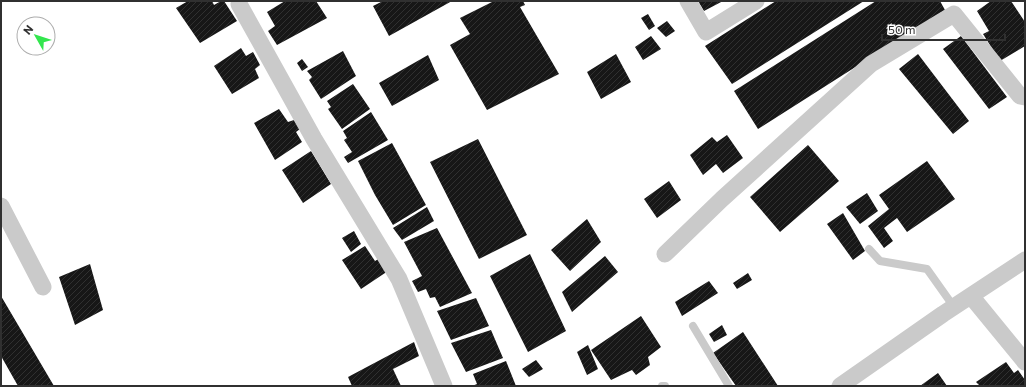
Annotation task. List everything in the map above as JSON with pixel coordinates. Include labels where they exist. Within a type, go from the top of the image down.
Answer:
[{"type":"street","points":[[688,1],[706,32],[756,1]]},
{"type":"street","points":[[239,4],[314,139],[400,279],[444,386]]},
{"type":"street","points":[[665,254],[722,199],[871,64],[954,14],[1020,96],[1025,97]]},
{"type":"street","points":[[1,206],[43,287]]},
{"type":"street","points":[[840,386],[1025,260]]},
{"type":"street","points":[[971,296],[1025,362]]},
{"type":"lane","points":[[869,249],[880,261],[927,269],[954,307]]},
{"type":"lane","points":[[693,326],[728,386]]},
{"type":"building","points":[[188,1],[212,1],[214,5],[224,1],[237,21],[200,43],[176,8]]},
{"type":"building","points":[[285,1],[316,1],[327,18],[277,45],[268,31],[275,26],[267,12]]},
{"type":"building","points":[[383,1],[452,1],[389,36],[373,6]]},
{"type":"building","points":[[494,1],[523,1],[525,5],[520,7],[559,74],[487,110],[450,45],[470,34],[460,18]]},
{"type":"building","points":[[698,1],[723,1],[704,11]]},
{"type":"building","points":[[776,1],[864,1],[732,84],[705,46]]},
{"type":"building","points":[[876,1],[940,1],[945,10],[758,129],[734,91]]},
{"type":"building","points":[[991,1],[1011,1],[1025,22],[1025,46],[1000,61],[983,34],[989,31],[977,11]]},
{"type":"building","points":[[648,14],[655,26],[649,30],[641,18]]},
{"type":"building","points":[[667,21],[675,31],[666,37],[657,28]]},
{"type":"building","points":[[651,36],[661,49],[643,60],[635,47]]},
{"type":"building","points":[[961,36],[1007,97],[989,109],[943,49]]},
{"type":"building","points":[[241,48],[246,56],[253,52],[260,65],[255,69],[259,78],[232,94],[214,66]]},
{"type":"building","points":[[343,51],[356,76],[321,99],[309,80],[312,77],[307,71]]},
{"type":"building","points":[[616,54],[631,82],[601,99],[587,72]]},
{"type":"building","points":[[918,54],[969,121],[953,134],[899,69]]},
{"type":"building","points":[[428,55],[439,80],[392,106],[379,83]]},
{"type":"building","points":[[302,59],[308,67],[302,71],[297,63]]},
{"type":"building","points":[[353,84],[370,109],[342,129],[328,109],[331,107],[327,101]]},
{"type":"building","points":[[279,109],[288,122],[294,120],[300,129],[296,132],[302,142],[275,160],[254,123]]},
{"type":"building","points":[[371,112],[388,140],[348,163],[344,157],[352,152],[344,140],[347,138],[343,131]]},
{"type":"building","points":[[727,135],[743,158],[723,173],[716,164],[703,175],[690,155],[712,137],[717,142]]},
{"type":"building","points":[[478,139],[527,235],[479,259],[430,162]]},
{"type":"building","points":[[392,143],[426,205],[393,225],[375,195],[358,161]]},
{"type":"building","points":[[808,145],[839,181],[780,232],[750,197]]},
{"type":"building","points":[[311,151],[331,184],[303,203],[282,170]]},
{"type":"building","points":[[927,161],[955,199],[907,232],[897,218],[884,228],[893,241],[884,248],[868,226],[889,209],[879,195]]},
{"type":"building","points":[[669,181],[681,200],[657,218],[644,199]]},
{"type":"building","points":[[867,193],[878,211],[860,224],[846,207]]},
{"type":"building","points":[[427,207],[434,221],[402,240],[393,228]]},
{"type":"building","points":[[843,213],[865,251],[853,260],[827,224]]},
{"type":"building","points":[[587,219],[601,242],[570,271],[551,250]]},
{"type":"building","points":[[437,228],[472,293],[440,307],[435,297],[430,298],[426,289],[418,292],[412,281],[422,276],[404,242]]},
{"type":"building","points":[[354,231],[361,244],[351,252],[342,238]]},
{"type":"building","points":[[365,246],[375,261],[380,258],[388,271],[361,289],[342,260]]},
{"type":"building","points":[[530,254],[566,331],[528,352],[490,276]]},
{"type":"building","points":[[605,256],[618,272],[572,312],[562,292]]},
{"type":"building","points":[[90,264],[103,310],[75,325],[59,277]]},
{"type":"building","points":[[748,273],[752,280],[737,289],[733,283]]},
{"type":"building","points":[[709,281],[718,293],[682,316],[675,302]]},
{"type":"building","points":[[1,296],[54,386],[18,386],[1,356]]},
{"type":"building","points":[[476,298],[489,326],[451,340],[437,311]]},
{"type":"building","points":[[641,316],[661,347],[648,357],[650,365],[636,375],[632,370],[611,380],[591,350]]},
{"type":"building","points":[[722,325],[727,335],[714,342],[709,334]]},
{"type":"building","points":[[491,330],[503,358],[466,372],[451,343]]},
{"type":"building","points":[[743,332],[778,386],[736,386],[713,353]]},
{"type":"building","points":[[414,342],[419,356],[393,369],[401,386],[352,386],[348,377]]},
{"type":"building","points":[[588,345],[598,369],[587,375],[577,352]]},
{"type":"building","points":[[536,360],[543,369],[529,377],[522,369]]},
{"type":"building","points":[[506,361],[516,386],[472,386],[477,384],[473,374]]},
{"type":"building","points":[[1006,362],[1014,373],[1018,370],[1025,380],[1025,386],[980,386],[976,382]]},
{"type":"building","points":[[938,373],[947,386],[920,386]]}]
